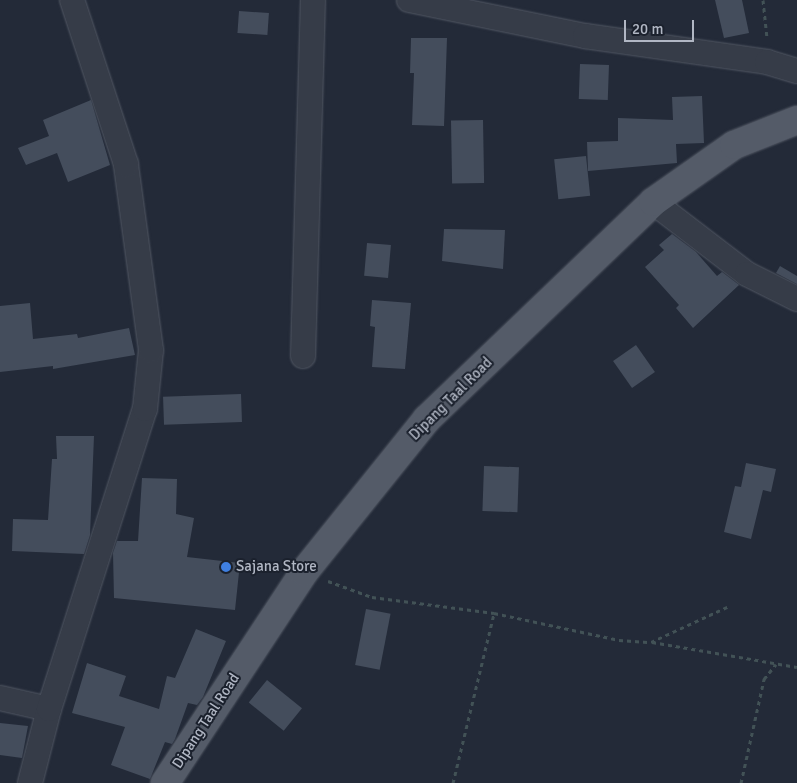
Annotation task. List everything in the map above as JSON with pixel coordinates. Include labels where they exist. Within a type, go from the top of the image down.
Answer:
[{"type":"main road","name":"Dipang Taal Road","points":[[166,783],[304,572],[426,419],[653,202],[734,145],[797,120]]},
{"type":"street","points":[[30,783],[49,710],[145,409],[151,350],[126,164],[72,0]]},
{"type":"street","points":[[303,356],[313,0]]},
{"type":"street","points":[[409,0],[585,36],[768,62],[797,71]]},
{"type":"street","points":[[653,202],[747,274],[797,299]]},
{"type":"street","points":[[0,698],[49,710]]},
{"type":"path","points":[[763,0],[768,62]]},
{"type":"path","points":[[304,572],[372,597],[494,613],[619,640],[651,642],[797,667]]},
{"type":"path","points":[[651,642],[727,607]]},
{"type":"path","points":[[453,783],[494,613]]},
{"type":"path","points":[[741,783],[764,679],[776,664]]},
{"type":"building","points":[[715,0],[742,0],[749,33],[724,38]]},
{"type":"building","points":[[239,11],[269,13],[267,35],[237,33]]},
{"type":"building","points":[[411,38],[447,38],[444,126],[412,125],[414,73],[410,73]]},
{"type":"building","points":[[580,64],[609,65],[608,100],[579,99]]},
{"type":"building","points":[[702,96],[704,143],[676,144],[677,163],[588,171],[587,142],[618,141],[618,118],[673,120],[672,97]]},
{"type":"building","points":[[91,100],[110,165],[68,182],[57,153],[26,165],[18,148],[49,136],[43,120]]},
{"type":"building","points":[[483,120],[484,183],[452,184],[451,121]]},
{"type":"building","points":[[586,156],[590,196],[558,199],[554,159]]},
{"type":"building","points":[[444,229],[505,230],[503,269],[442,261]]},
{"type":"building","points":[[672,234],[696,252],[717,276],[722,272],[739,285],[693,328],[676,308],[679,305],[645,267],[664,250],[659,245]]},
{"type":"building","points":[[367,243],[391,245],[388,278],[364,276]]},
{"type":"building","points":[[780,266],[797,276],[797,284],[776,273]]},
{"type":"building","points":[[372,300],[411,303],[405,369],[372,367],[375,327],[370,326]]},
{"type":"building","points":[[30,303],[33,339],[77,334],[78,338],[129,328],[135,355],[53,369],[53,366],[0,372],[0,306]]},
{"type":"building","points":[[636,345],[655,372],[632,388],[613,361]]},
{"type":"building","points":[[241,394],[242,422],[164,425],[163,397]]},
{"type":"building","points":[[56,436],[94,436],[90,535],[84,554],[12,551],[13,519],[48,520],[52,459],[57,459]]},
{"type":"building","points":[[746,463],[776,469],[771,492],[763,490],[751,539],[724,532],[735,486],[741,487]]},
{"type":"building","points":[[484,466],[519,467],[517,512],[482,511]]},
{"type":"building","points":[[142,478],[177,479],[176,514],[194,518],[187,557],[240,563],[235,610],[114,598],[113,553],[117,541],[138,541]]},
{"type":"building","points":[[366,609],[391,614],[380,670],[355,665]]},
{"type":"building","points":[[196,629],[226,641],[203,697],[197,705],[188,703],[175,739],[172,744],[165,742],[150,779],[111,765],[125,727],[72,713],[87,663],[126,676],[119,696],[159,709],[167,676],[175,678]]},
{"type":"building","points":[[267,680],[302,708],[284,731],[249,703]]},
{"type":"building","points":[[0,723],[28,726],[22,758],[0,755]]},
{"type":"place","name":"Sajana Store","points":[[226,567]]}]
